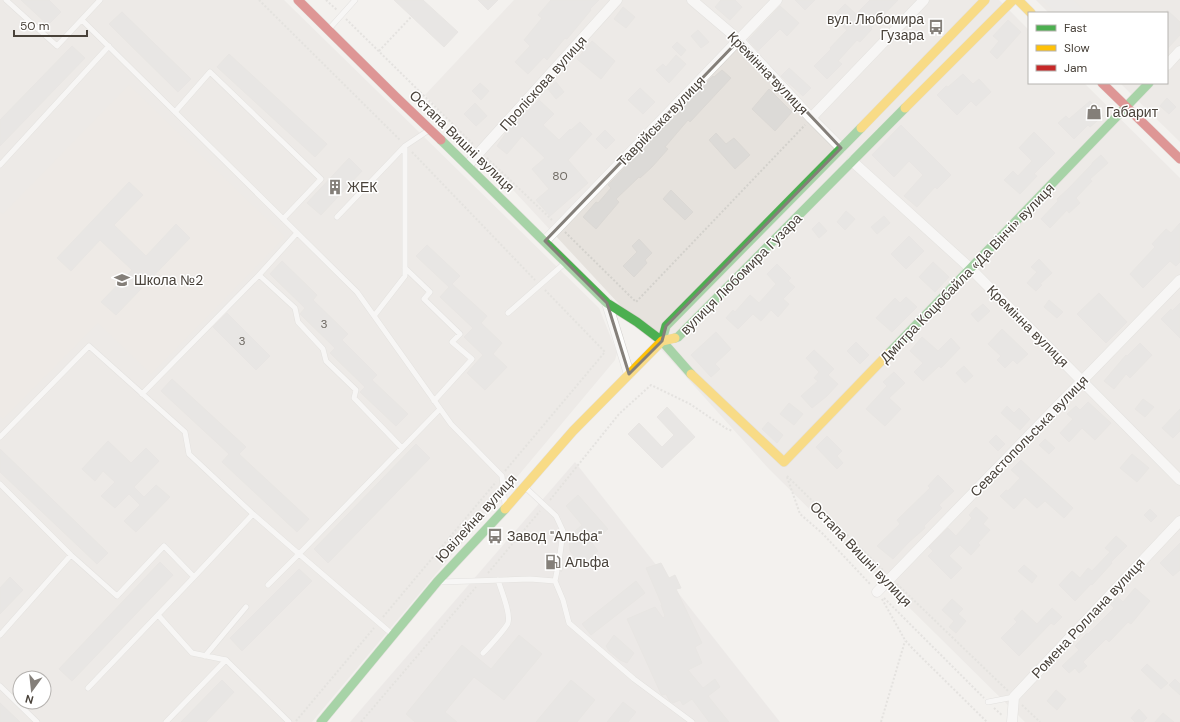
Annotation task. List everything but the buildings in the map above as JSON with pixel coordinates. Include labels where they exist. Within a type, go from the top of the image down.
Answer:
[{"type":"street","name":"Остапа Вишні вулиця","points":[[298,0],[430,130],[468,165],[565,263],[607,303],[637,322],[662,341]]},
{"type":"street","name":"Проліскова вулиця","points":[[468,165],[617,0]]},
{"type":"street","name":"Кремінна вулиця","points":[[692,0],[739,40],[811,118],[841,148]]},
{"type":"street","name":"Таврійська вулиця","points":[[545,242],[778,0]]},
{"type":"street","points":[[811,118],[924,0]]},
{"type":"street","name":"вулиця Любомира Гузара","points":[[985,0],[666,326],[662,341],[678,337],[1013,0]]},
{"type":"street","points":[[1018,0],[1030,12]]},
{"type":"street","points":[[1168,64],[1180,51]]},
{"type":"street","points":[[1103,84],[1180,159]]},
{"type":"street","name":"Дмитра Коцюбайла «Да Вінчі» вулиця","points":[[662,341],[685,368],[784,462],[1149,84]]},
{"type":"street","name":"Кремінна вулиця","points":[[852,162],[970,268],[1180,480]]},
{"type":"street","name":"Севастопольська вулиця","points":[[878,592],[1180,280]]},
{"type":"street","points":[[607,303],[629,374]]},
{"type":"street","name":"Ювілейна вулиця","points":[[321,722],[437,582],[505,509],[588,415],[662,341]]},
{"type":"street","name":"Ромена Роллана вулиця","points":[[1014,697],[1180,521]]},
{"type":"street","points":[[1008,719],[1014,697]]},
{"type":"lane","points":[[6,0],[57,46],[100,0]]},
{"type":"lane","points":[[328,29],[356,0]]},
{"type":"lane","points":[[82,20],[357,292],[451,424],[502,476],[505,509]]},
{"type":"lane","points":[[0,165],[109,46]]},
{"type":"lane","points":[[175,112],[210,72],[321,179],[283,219]]},
{"type":"lane","points":[[337,217],[405,146],[430,130]]},
{"type":"lane","points":[[374,316],[405,276],[405,146]]},
{"type":"lane","points":[[142,394],[259,275],[296,233]]},
{"type":"lane","points":[[508,313],[565,263]]},
{"type":"lane","points":[[405,268],[430,292],[424,299],[460,334],[452,342],[472,359],[434,401]]},
{"type":"lane","points":[[259,275],[295,308],[298,322],[323,348],[326,361],[356,390],[354,398],[402,448]]},
{"type":"lane","points":[[0,437],[89,346],[185,432],[189,454],[253,514],[379,622],[393,636]]},
{"type":"lane","points":[[268,585],[440,409]]},
{"type":"lane","points":[[0,484],[71,555],[116,596],[164,546],[194,578]]},
{"type":"lane","points":[[524,487],[556,516],[563,531],[559,562]]},
{"type":"lane","points":[[88,688],[194,578],[253,514]]},
{"type":"lane","points":[[0,635],[71,555]]},
{"type":"lane","points":[[557,571],[555,581],[563,600],[568,623],[634,679],[692,722]]},
{"type":"lane","points":[[437,582],[530,579],[555,581]]},
{"type":"lane","points":[[483,653],[508,624],[504,596],[498,580]]},
{"type":"lane","points":[[205,656],[246,607]]},
{"type":"lane","points":[[158,615],[192,653],[226,660],[289,722]]},
{"type":"lane","points":[[166,722],[226,660]]},
{"type":"lane","points":[[0,686],[36,722]]},
{"type":"lane","points":[[988,702],[1014,697]]},
{"type":"path","points":[[259,0],[405,146],[605,352],[295,722]]},
{"type":"path","points":[[326,0],[636,302],[811,118]]},
{"type":"path","points":[[379,52],[412,16]]},
{"type":"path","points":[[361,722],[545,506],[619,414],[651,385],[690,404],[727,429],[734,431]]},
{"type":"path","name":"Остапа Вишні вулиця","points":[[891,578],[786,476],[800,514],[822,533],[878,592],[988,702],[1008,719]]},
{"type":"path","points":[[891,578],[1040,722]]},
{"type":"path","points":[[878,592],[905,640],[987,722]]},
{"type":"path","points":[[881,722],[905,640]]},
{"type":"highlighted area","points":[[739,40],[841,148],[666,326],[662,341],[629,374],[607,303],[545,241]]},
{"type":"shaded area","points":[[0,0],[284,0],[599,308],[617,353],[615,360],[312,722],[0,722]]},
{"type":"shaded area","points":[[514,0],[999,0],[1028,29],[1028,84],[1085,84],[1180,178],[1180,722],[1025,722],[769,469],[670,359],[425,95]]},
{"type":"shaded area","points":[[1036,0],[1180,0],[1180,142],[1121,84],[1168,84],[1168,12],[1048,12]]},
{"type":"shaded area","points":[[1042,0],[1073,0],[1086,12],[1055,12]]},
{"type":"shaded area","name":"Школа №2","points":[[129,85],[285,237],[151,374],[98,323],[3,419],[0,416],[0,212],[3,214]]},
{"type":"shaded area","points":[[575,462],[780,722],[350,722]]},
{"type":"traffic: fast","points":[[888,354],[1148,84]]},
{"type":"traffic: fast","points":[[675,338],[678,337],[905,108]]},
{"type":"traffic: fast","points":[[662,341],[666,326],[861,128]]},
{"type":"traffic: fast","points":[[441,140],[607,303],[637,322],[662,341],[691,374]]},
{"type":"traffic: fast","points":[[321,722],[437,582],[505,509]]},
{"type":"traffic: slow","points":[[861,128],[985,0]]},
{"type":"traffic: slow","points":[[905,108],[1013,0]]},
{"type":"traffic: slow","points":[[1018,0],[1030,12]]},
{"type":"traffic: slow","points":[[505,509],[573,431],[662,341],[675,338]]},
{"type":"traffic: slow","points":[[691,374],[784,462],[888,354]]},
{"type":"traffic: jam","points":[[298,0],[441,140]]},
{"type":"traffic: jam","points":[[1103,84],[1180,159]]},
{"type":"place","name":"вул. Любомира Гузара","points":[[936,27]]},
{"type":"place","name":"Габарит","points":[[1094,112]]},
{"type":"place","name":"ЖЕК","points":[[335,187]]},
{"type":"place","name":"Школа №2","points":[[122,280]]},
{"type":"place","name":"Завод \"Альфа\"","points":[[495,536]]},
{"type":"place","name":"Альфа","points":[[553,562]]}]
